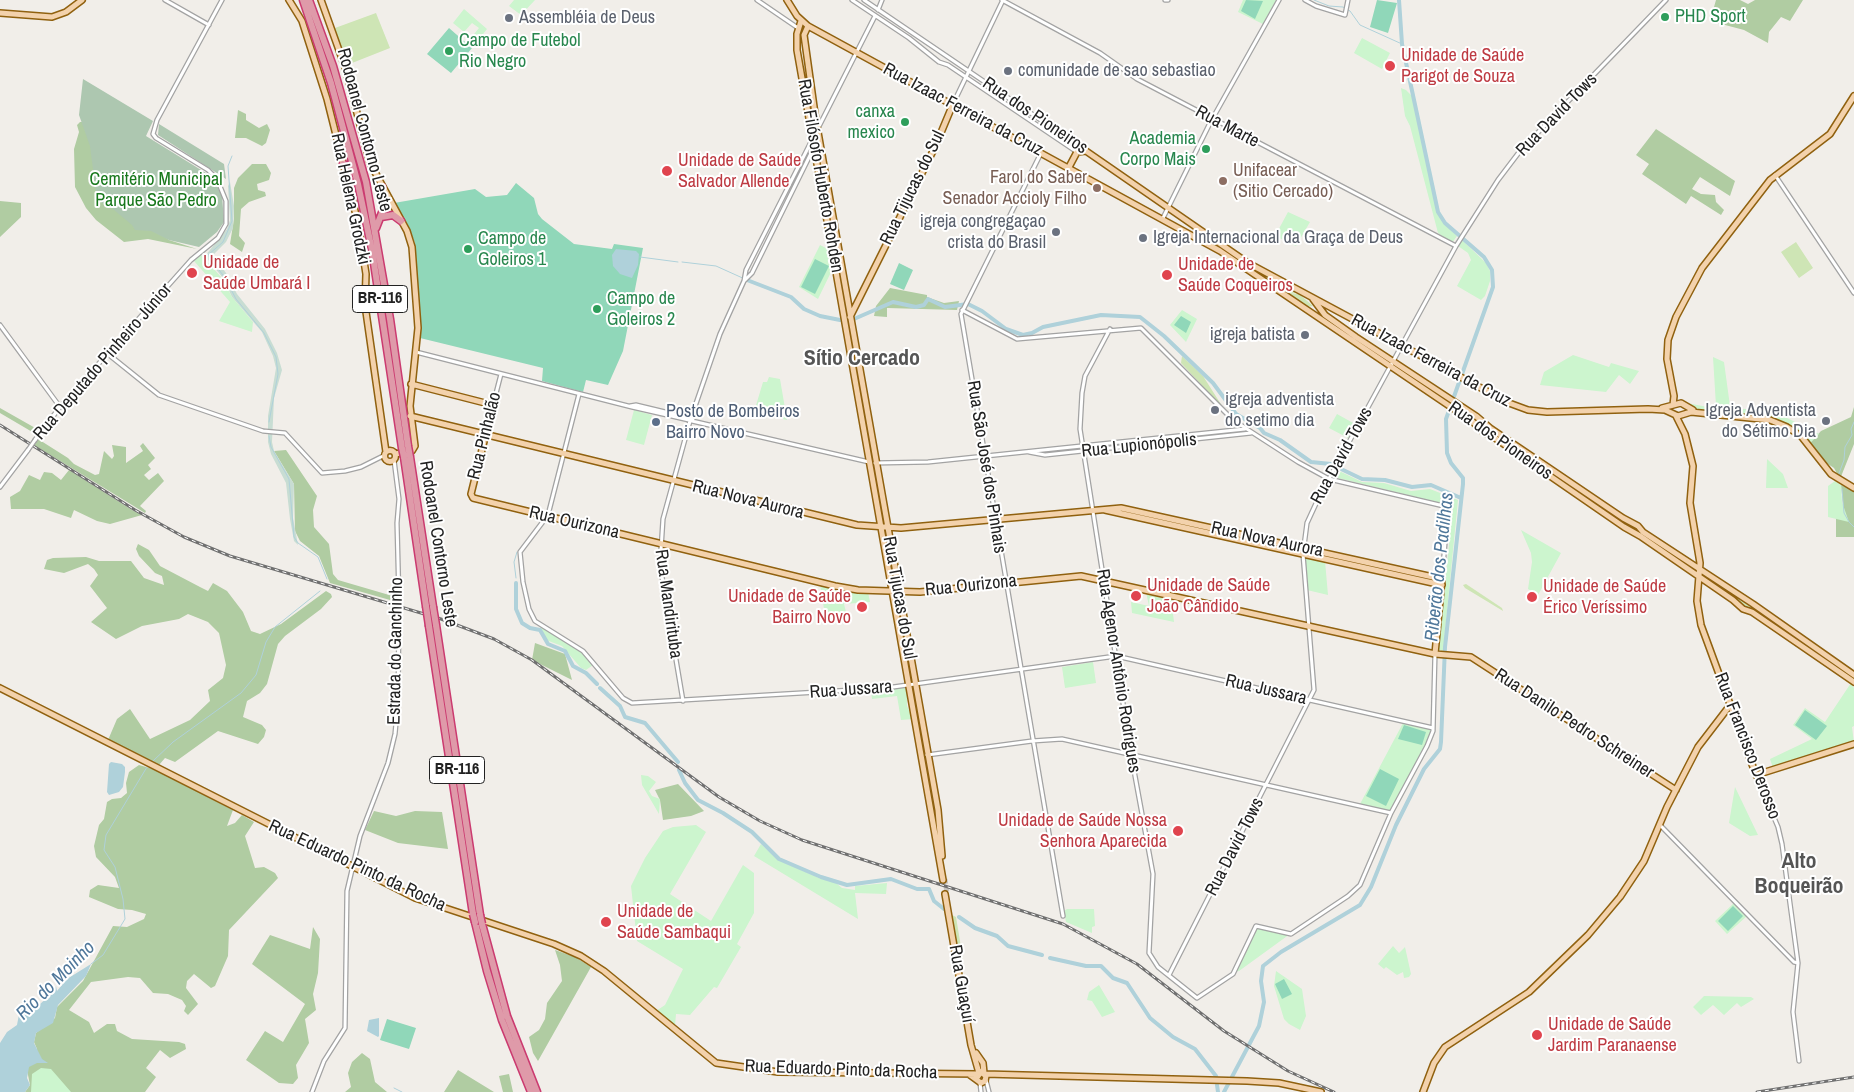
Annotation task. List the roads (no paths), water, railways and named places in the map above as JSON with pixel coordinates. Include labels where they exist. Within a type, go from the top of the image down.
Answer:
[{"type":"highway","name":"Rodoanel Contorno Leste","points":[[303,0],[332,83],[372,250],[407,457],[477,914],[482,924],[507,1016],[537,1092]]},
{"type":"highway","name":"Rodoanel Contorno Leste","points":[[310,0],[333,66],[361,162],[378,246],[405,447]]},
{"type":"highway","points":[[347,181],[352,163],[350,152]]},
{"type":"highway","points":[[343,164],[348,166],[352,163]]},
{"type":"highway","points":[[378,246],[376,226],[386,201],[382,187]]},
{"type":"highway","points":[[381,217],[392,215],[401,222]]},
{"type":"highway","name":"Rodoanel Contorno Leste","points":[[477,914],[475,922],[487,971],[502,1020],[531,1092]]},
{"type":"main road","points":[[0,13],[52,17],[66,12],[82,0]]},
{"type":"main road","name":"Rua Helena Grodzki","points":[[289,0],[296,11],[327,99],[362,240],[366,274],[365,305],[382,423],[389,457]]},
{"type":"main road","points":[[321,0],[345,68],[370,163],[410,239],[413,252],[418,328],[411,384],[410,416],[415,448],[412,451],[389,457]]},
{"type":"main road","name":"Rua Izaac Ferreira da Cruz","points":[[787,0],[801,21],[808,26],[1163,218],[1220,251],[1279,289],[1300,306]]},
{"type":"main road","name":"Rua Filósofo Huberto Rohden","points":[[801,21],[798,28],[798,50],[814,147],[812,154],[841,283]]},
{"type":"main road","name":"Rua Filósofo Huberto Rohden","points":[[808,26],[804,35],[805,48],[819,123],[818,130],[848,319]]},
{"type":"main road","points":[[798,28],[804,35]]},
{"type":"main road","points":[[798,50],[802,51],[805,48]]},
{"type":"main road","points":[[804,83],[810,82]]},
{"type":"main road","points":[[1820,140],[1832,127],[1854,92]]},
{"type":"main road","points":[[1672,405],[1671,380],[1667,359],[1667,344],[1670,330],[1709,257],[1775,175],[1832,130],[1854,96]]},
{"type":"main road","name":"Rua Tijucas do Sul","points":[[891,568],[894,609],[944,879],[936,803],[898,592],[883,528],[876,482],[876,463],[848,319],[935,147],[953,104]]},
{"type":"main road","points":[[1069,167],[1077,152],[1086,151]]},
{"type":"main road","name":"Rua dos Pioneiros","points":[[1086,151],[1230,251]]},
{"type":"main road","points":[[1173,224],[1173,217],[1178,216]]},
{"type":"main road","name":"Rua Izaac Ferreira da Cruz","points":[[1230,251],[1264,273],[1509,403],[1534,411],[1648,409],[1664,410],[1674,414],[1713,414]]},
{"type":"main road","name":"Rua Filósofo Huberto Rohden","points":[[842,290],[847,302],[848,319],[846,331]]},
{"type":"main road","name":"Rua dos Pioneiros","points":[[1311,297],[1325,315],[1366,347]]},
{"type":"main road","points":[[847,302],[850,305],[856,304]]},
{"type":"main road","points":[[1300,306],[1328,306]]},
{"type":"main road","name":"Rua dos Pioneiros","points":[[1300,306],[1393,365],[1424,382],[1447,398],[1484,433],[1513,447],[1726,591]]},
{"type":"main road","points":[[1325,315],[1324,308],[1328,306]]},
{"type":"main road","name":"Rua Tijucas do Sul","points":[[846,331],[869,462],[876,482]]},
{"type":"main road","points":[[849,348],[853,346],[855,348]]},
{"type":"main road","name":"Rua dos Pioneiros","points":[[1393,365],[1445,404],[1484,421],[1513,447]]},
{"type":"main road","points":[[853,375],[857,376],[860,374]]},
{"type":"main road","points":[[1671,380],[1683,404],[1692,410],[1713,414],[1761,418],[1783,424],[1804,439],[1831,474],[1854,488]]},
{"type":"main road","points":[[1418,385],[1424,382]]},
{"type":"main road","points":[[411,384],[493,405]]},
{"type":"main road","name":"Rua Izaac Ferreira da Cruz","points":[[1648,409],[1683,404]]},
{"type":"main road","name":"Rua Francisco Derosso","points":[[1683,404],[1686,410],[1684,414],[1685,434]]},
{"type":"main road","name":"Rua Pinhalão","points":[[473,498],[471,494],[493,405]]},
{"type":"main road","name":"Rua Francisco Derosso","points":[[1672,405],[1674,414],[1680,419],[1693,466],[1690,503],[1699,573],[1697,599],[1701,625],[1756,775]]},
{"type":"main road","name":"Rua Nova Aurora","points":[[410,416],[805,514],[883,528],[1121,508],[1253,540]]},
{"type":"main road","points":[[865,439],[867,437],[871,438]]},
{"type":"main road","name":"Rua Ourizona","points":[[473,498],[660,542],[834,586],[898,592],[1072,576],[1104,580],[1435,653],[1471,658]]},
{"type":"main road","name":"Rua Nova Aurora","points":[[1092,509],[1253,540],[1442,582]]},
{"type":"main road","name":"Rua dos Pioneiros","points":[[1617,517],[1638,526],[1665,550]]},
{"type":"main road","points":[[1435,653],[1442,582]]},
{"type":"main road","points":[[1726,591],[1739,606],[1854,675]]},
{"type":"main road","points":[[1726,591],[1753,604],[1793,637]]},
{"type":"main road","points":[[894,609],[898,610],[901,608]]},
{"type":"main road","points":[[1799,641],[1854,682]]},
{"type":"main road","name":"Rua Danilo Pedro Schreiner","points":[[1471,658],[1676,790]]},
{"type":"main road","points":[[905,673],[908,669],[912,672]]},
{"type":"main road","name":"Rua Eduardo Pinto da Rocha","points":[[0,688],[352,867],[425,902],[558,945],[581,956],[604,971],[716,1063],[778,1072],[1234,1080],[1280,1083],[1321,1092]]},
{"type":"main road","points":[[910,698],[913,701],[916,697]]},
{"type":"main road","points":[[1423,1092],[1434,1063],[1445,1048],[1526,995],[1588,935],[1635,877],[1698,747],[1731,704]]},
{"type":"main road","points":[[918,742],[920,739],[924,741]]},
{"type":"main road","points":[[1756,775],[1854,744]]},
{"type":"main road","points":[[930,804],[934,806],[936,803]]},
{"type":"main road","name":"Rua Guaçuí","points":[[946,894],[972,1047],[980,1076]]},
{"type":"main road","name":"Rua Guaçuí","points":[[972,1047],[983,1063],[980,1076]]},
{"type":"main road","points":[[976,1060],[983,1063]]},
{"type":"street","points":[[164,0],[209,25],[222,0]]},
{"type":"street","points":[[757,0],[798,28]]},
{"type":"street","name":"Rua dos Pioneiros","points":[[852,0],[933,57],[1077,152]]},
{"type":"street","name":"Rua dos Pioneiros","points":[[864,0],[927,41],[969,72],[1086,151]]},
{"type":"street","points":[[878,10],[882,0]]},
{"type":"street","name":"Rua Marte","points":[[1003,0],[1100,54],[1137,79],[1456,246]]},
{"type":"street","name":"Rua Tijucas do Sul","points":[[953,104],[1003,0]]},
{"type":"street","points":[[1163,218],[1279,0]]},
{"type":"street","points":[[1305,0],[1316,6],[1345,13],[1348,0]]},
{"type":"street","name":"Rua David Tows","points":[[1169,975],[1268,784],[1315,687],[1303,551],[1307,524],[1330,478],[1463,233],[1516,156],[1666,0]]},
{"type":"street","points":[[819,123],[875,16]]},
{"type":"street","name":"Rua Deputado Pinheiro Júnior","points":[[0,487],[60,407],[191,260],[218,238],[226,224],[226,201],[217,179],[208,170],[156,138],[153,134],[156,120],[209,25]]},
{"type":"street","name":"Rua Mandirituba","points":[[682,701],[661,570],[660,542],[663,519],[691,419],[720,334],[744,281],[746,270],[812,138],[818,130]]},
{"type":"street","points":[[814,147],[819,136]]},
{"type":"street","points":[[1042,152],[962,309],[1018,339],[1138,327],[1226,414],[1252,433],[1330,478],[1449,508],[1442,582]]},
{"type":"street","name":"Rua Mandirituba","points":[[744,281],[752,272],[806,162],[812,154]]},
{"type":"street","points":[[802,159],[803,163],[806,162]]},
{"type":"street","points":[[1775,175],[1854,293]]},
{"type":"street","name":"Rua São José dos Pinhais","points":[[962,309],[984,456],[1063,916]]},
{"type":"street","points":[[0,325],[60,407]]},
{"type":"street","name":"Rua Agenor Antônio Rodrigues","points":[[1110,330],[1086,376],[1080,411],[1082,445],[1152,874],[1148,947],[1151,958],[1197,998],[1233,974],[1256,926],[1291,934],[1348,896],[1360,885],[1391,813]]},
{"type":"street","points":[[415,352],[578,394],[662,412],[869,462]]},
{"type":"street","points":[[108,354],[159,395],[263,431],[285,433],[322,473],[346,471],[389,457]]},
{"type":"street","name":"Rua Pinhalão","points":[[493,405],[501,374]]},
{"type":"street","name":"Rua Jussara","points":[[578,394],[548,516],[520,552],[524,585],[532,617],[583,651],[627,702],[642,704],[907,685],[1020,671],[1116,656],[1433,728]]},
{"type":"street","name":"Rua Lupionópolis","points":[[876,463],[911,463],[1246,429]]},
{"type":"street","name":"Rua Lupionópolis","points":[[1026,452],[1045,455],[1252,433]]},
{"type":"street","name":"Estrada do Ganchinho","points":[[312,1092],[324,1061],[346,1028],[346,908],[352,867],[361,831],[388,763],[395,734],[398,702],[399,609],[396,523],[399,502],[389,457]]},
{"type":"street","points":[[927,756],[1032,741],[1071,740],[1391,813],[1428,746],[1433,728],[1435,653]]},
{"type":"street","name":"Rua Francisco Derosso","points":[[1756,775],[1780,834],[1798,963],[1793,1012],[1799,1061]]},
{"type":"street","points":[[1660,824],[1794,962],[1798,963]]},
{"type":"street","name":"Rua Guaçuí","points":[[980,1076],[981,1092]]},
{"type":"street","name":"Rua Guaçuí","points":[[980,1076],[989,1092]]},
{"type":"water","points":[[616,249],[636,251],[639,254],[638,265],[632,278],[620,274],[613,266],[612,255]]},
{"type":"water","points":[[111,762],[122,764],[125,767],[125,772],[123,787],[119,792],[109,795],[107,792],[109,764]]},
{"type":"water","points":[[91,964],[86,976],[58,1005],[53,1023],[36,1033],[34,1043],[42,1059],[48,1063],[37,1063],[29,1067],[27,1078],[30,1085],[25,1092],[0,1092],[0,1043],[7,1032],[17,1025],[20,1009],[40,1004],[54,992],[56,986],[57,991],[67,979]]},
{"type":"water","points":[[379,1018],[378,1037],[367,1031],[369,1020]]},
{"type":"waterway","points":[[1314,0],[1329,6],[1343,7],[1350,11],[1360,25],[1402,44]]},
{"type":"waterway","name":"Riberão dos Padilhas","points":[[1224,1092],[1259,1026],[1264,1002],[1261,981],[1263,966],[1281,952],[1360,905],[1371,887],[1396,825],[1424,769],[1440,749],[1445,647],[1463,484],[1463,478],[1451,463],[1447,453],[1446,419],[1493,287],[1492,270],[1484,257],[1445,223],[1438,212],[1402,44],[1399,0]]},
{"type":"waterway","points":[[232,156],[228,166],[232,221],[223,242],[208,255],[225,278],[236,299],[264,333],[276,357],[278,374],[269,422]]},
{"type":"waterway","points":[[640,257],[678,262]]},
{"type":"waterway","points":[[682,262],[716,266],[747,280]]},
{"type":"waterway","points":[[747,280],[791,297],[804,309],[820,316],[840,320],[854,319],[893,302],[916,307],[924,305],[928,299],[945,307],[968,304],[982,311],[1006,329],[1023,335],[1043,327],[1101,315],[1140,317],[1164,336],[1213,383],[1236,414],[1260,428],[1264,433],[1280,440],[1311,462],[1331,464]]},
{"type":"waterway","points":[[1838,476],[1844,460],[1845,447],[1852,435],[1851,429],[1854,422]]},
{"type":"waterway","points":[[269,436],[271,447],[289,479],[294,537],[298,543],[318,557],[327,579]]},
{"type":"waterway","points":[[1339,468],[1362,479],[1385,480],[1412,487],[1431,485],[1461,498]]},
{"type":"waterway","points":[[1842,489],[1844,513],[1854,527]]},
{"type":"waterway","points":[[516,578],[514,562],[517,552]]},
{"type":"waterway","points":[[516,583],[516,609],[522,623],[530,628],[540,630],[548,644],[565,651],[573,666],[586,673],[597,684]]},
{"type":"waterway","points":[[153,761],[173,742],[241,693],[256,675],[266,642],[275,627],[320,591]]},
{"type":"waterway","points":[[600,688],[620,706],[625,717],[645,723],[678,762]]},
{"type":"waterway","name":"Rio do Moinho","points":[[91,964],[103,955],[125,919],[123,899],[115,867],[104,850],[106,835],[147,767]]},
{"type":"waterway","points":[[679,770],[685,783],[698,800],[723,813],[752,832],[779,859],[821,877],[847,885],[891,879],[917,889],[929,889],[934,901],[944,909]]},
{"type":"waterway","points":[[959,917],[975,928],[997,936],[1008,946],[1042,955]]},
{"type":"waterway","points":[[1050,958],[1086,966],[1101,966],[1113,978],[1127,983],[1150,1018],[1173,1037],[1195,1049],[1216,1076]]},
{"type":"waterway","points":[[1217,1085],[1218,1092]]},
{"type":"waterway","points":[[394,1088],[402,1092]]},
{"type":"tunnel","points":[[945,879],[947,893]]},
{"type":"railway","points":[[0,425],[135,510],[184,537],[230,556],[441,619],[494,639],[532,660],[719,797],[760,821],[802,840],[1063,924],[1137,964],[1224,1031],[1288,1071],[1334,1092]]},
{"type":"railway","points":[[1757,1092],[1854,1077]]},
{"type":"place","name":"PHD Sport","points":[[1665,17]]},
{"type":"place","name":"Assembléia de Deus","points":[[509,18]]},
{"type":"place","name":"Campo de Futebol Rio Negro","points":[[449,51]]},
{"type":"place","name":"Unidade de Saúde Parigot de Souza","points":[[1390,66]]},
{"type":"place","name":"comunidade de sao sebastiao","points":[[1008,71]]},
{"type":"place","name":"canxa mexico","points":[[905,122]]},
{"type":"place","name":"Academia Corpo Mais","points":[[1206,149]]},
{"type":"place","name":"Unidade de Saúde Salvador Allende","points":[[667,171]]},
{"type":"place","name":"Unifacear (Sitio Cercado)","points":[[1223,181]]},
{"type":"place","name":"Farol do Saber Senador Accioly Filho","points":[[1097,188]]},
{"type":"place","name":"igreja congregaçao crista do Brasil","points":[[1056,232]]},
{"type":"place","name":"Igreja Internacional da Graça de Deus","points":[[1143,238]]},
{"type":"place","name":"Campo de Goleiros 1","points":[[468,249]]},
{"type":"place","name":"Unidade de Saúde Umbará I","points":[[192,273]]},
{"type":"place","name":"Unidade de Saúde Coqueiros","points":[[1167,275]]},
{"type":"place","name":"Campo de Goleiros 2","points":[[597,309]]},
{"type":"place","name":"igreja batista","points":[[1305,335]]},
{"type":"place","name":"igreja adventista do setimo dia","points":[[1215,410]]},
{"type":"place","name":"Igreja Adventista do Sétimo Dia","points":[[1826,421]]},
{"type":"place","name":"Posto de Bombeiros Bairro Novo","points":[[656,422]]},
{"type":"place","name":"Unidade de Saúde João Cândido","points":[[1136,596]]},
{"type":"place","name":"Unidade de Saúde Érico Veríssimo","points":[[1532,597]]},
{"type":"place","name":"Unidade de Saúde Bairro Novo","points":[[862,607]]},
{"type":"place","name":"Unidade de Saúde Nossa Senhora Aparecida","points":[[1178,831]]},
{"type":"place","name":"Unidade de Saúde Sambaqui","points":[[606,922]]},
{"type":"place","name":"Unidade de Saúde Jardim Paranaense","points":[[1537,1035]]},
{"type":"district","name":"Sítio Cercado","points":[[862,359]]},
{"type":"district","name":"Alto Boqueirão","points":[[1799,874]]},
{"type":"park label","name":"Cemitério Municipal Parque São Pedro","points":[[156,190]]}]
